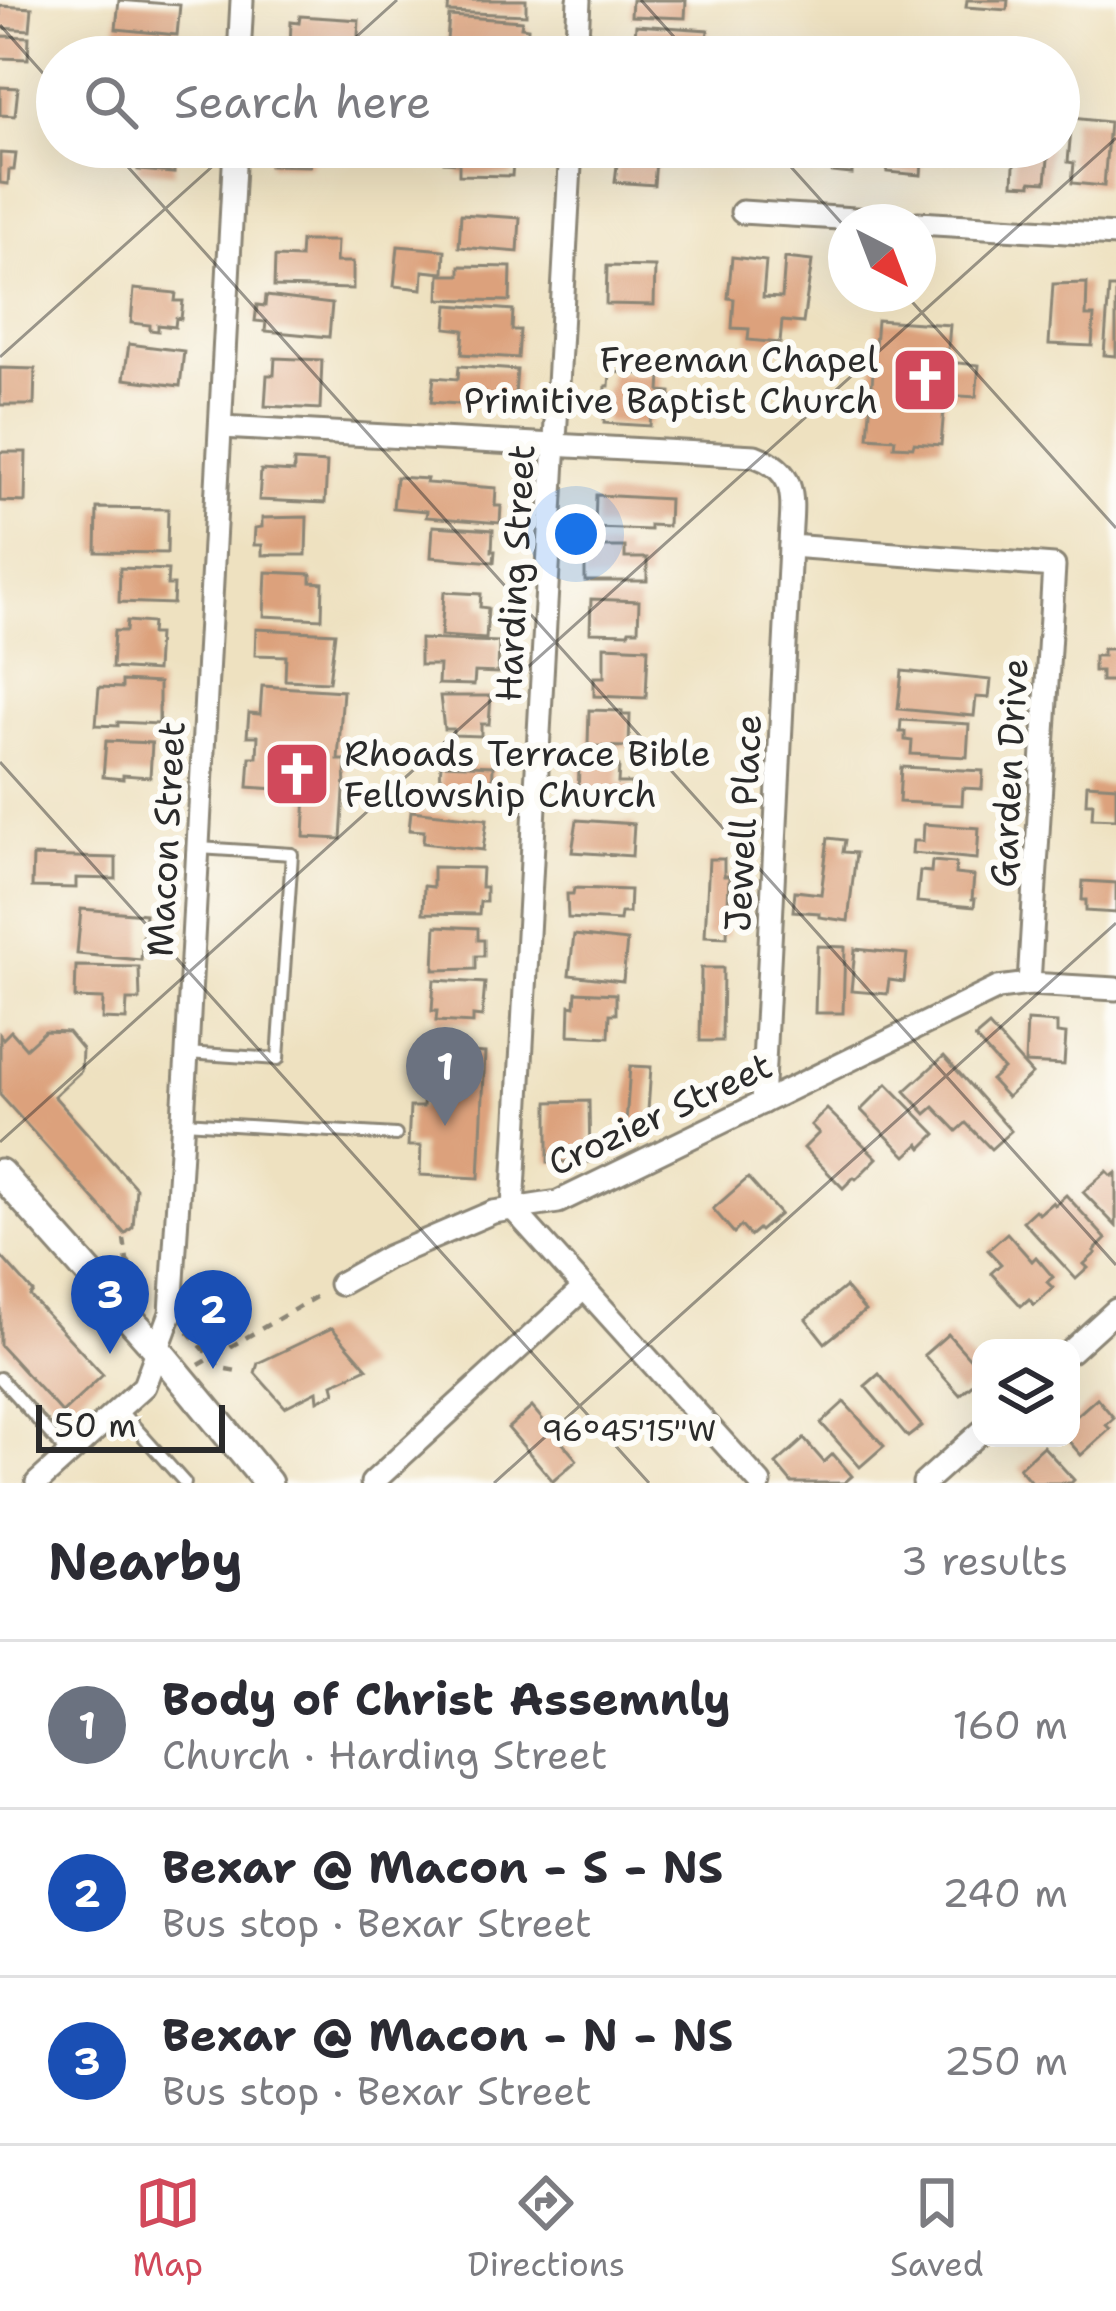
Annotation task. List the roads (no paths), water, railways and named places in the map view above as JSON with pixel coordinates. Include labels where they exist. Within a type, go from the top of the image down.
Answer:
[{"type":"street","points":[[240,36],[242,0]]},
{"type":"street","points":[[577,36],[579,0]]},
{"type":"street","name":"Macon Street","points":[[37,1483],[144,1387],[171,1313],[234,168]]},
{"type":"street","name":"Harding Street","points":[[514,1209],[570,168]]},
{"type":"street","points":[[742,212],[828,217]]},
{"type":"street","points":[[936,224],[1116,235]]},
{"type":"street","name":"Jewell Place","points":[[221,427],[754,456],[785,473],[792,490],[790,546],[762,1103]]},
{"type":"street","name":"Garden Drive","points":[[790,546],[1054,566],[1029,985]]},
{"type":"street","name":"Crozier Street","points":[[340,1284],[388,1257],[493,1212],[558,1202],[976,996],[1029,985],[1116,988]]},
{"type":"street","points":[[0,1173],[157,1348],[268,1483]]},
{"type":"street","points":[[514,1209],[760,1483]]},
{"type":"street","points":[[372,1483],[584,1288]]},
{"type":"street","points":[[1080,1343],[1116,1310]]},
{"type":"street","points":[[924,1483],[972,1440]]},
{"type":"lane","points":[[188,1053],[278,1059],[292,854],[199,848]]},
{"type":"lane","points":[[183,1122],[396,1135]]},
{"type":"lane","points":[[0,1378],[69,1455]]},
{"type":"lane","points":[[119,1409],[185,1483]]},
{"type":"place","name":"Freeman Chapel Primitive Baptist Church","points":[[925,380]]},
{"type":"place","name":"Rhoads Terrace Bible Fellowship Church","points":[[297,774]]},
{"type":"place","name":"Body of Christ Assemnly","points":[[445,1126]]},
{"type":"place","name":"Bexar @ Macon - N - NS","points":[[110,1354]]},
{"type":"place","name":"Bexar @ Macon - S - NS","points":[[213,1369]]}]
